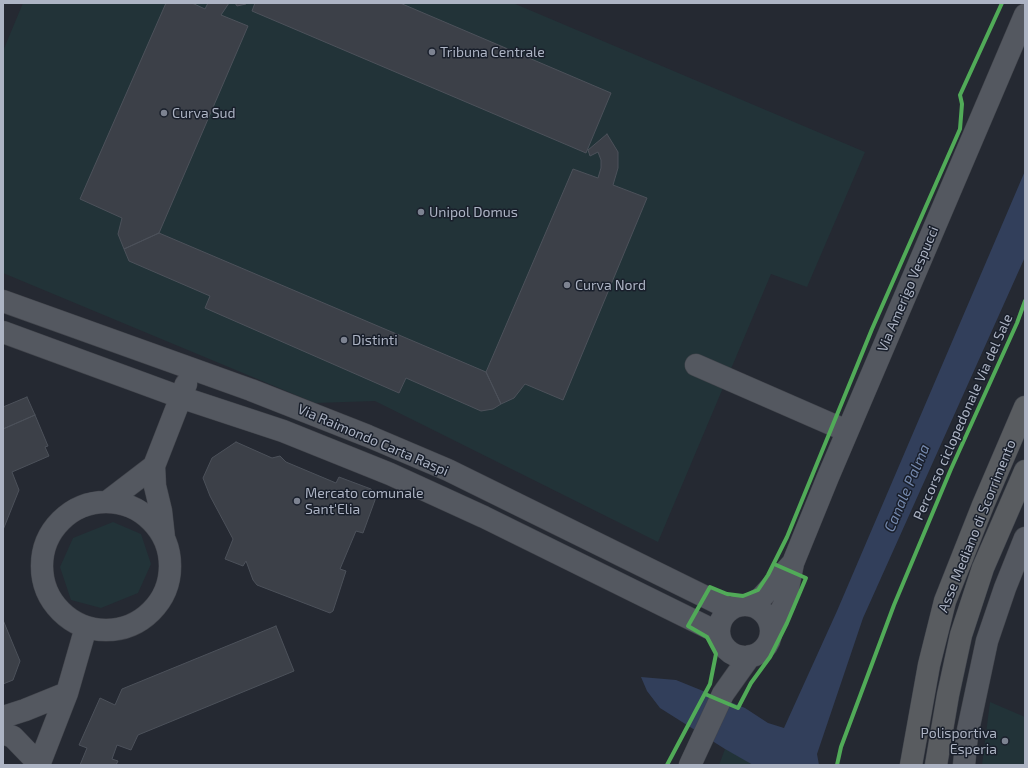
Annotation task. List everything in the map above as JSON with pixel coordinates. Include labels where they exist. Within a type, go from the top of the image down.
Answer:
[{"type":"highway","name":"Asse Mediano di Scorrimento","points":[[911,765],[929,664],[945,601],[983,505],[1025,407]]},
{"type":"highway","name":"Asse Mediano di Scorrimento","points":[[936,765],[944,717],[964,628],[983,568],[1025,471]]},
{"type":"street","name":"Via Amerigo Vespucci","points":[[694,756],[723,694],[750,656],[758,653],[765,647],[771,630],[786,603],[793,563],[847,430],[1025,16]]},
{"type":"street","name":"Via Raimondo Carta Raspi","points":[[3,301],[251,390],[333,422],[448,470],[740,607]]},
{"type":"street","name":"Via Raimondo Carta Raspi","points":[[3,332],[180,397],[283,431],[390,474],[498,524],[723,641]]},
{"type":"street","points":[[696,365],[847,430]]},
{"type":"street","points":[[164,539],[156,525],[144,514],[130,506],[114,502],[98,502],[83,505],[69,513],[57,524],[48,536],[43,552],[41,568],[44,583],[50,598],[59,611],[72,621],[86,627],[102,630],[119,629],[134,623],[148,614],[158,602],[166,587],[170,571],[169,555],[164,539],[161,511],[155,486],[154,466],[180,397],[193,370]]},
{"type":"street","points":[[107,502],[154,466]]},
{"type":"street","points":[[964,765],[969,728],[987,641],[1005,588],[1025,538]]},
{"type":"street","name":"Via Amerigo Vespucci","points":[[723,694],[723,641],[719,626],[722,620],[740,607],[761,598],[793,563]]},
{"type":"street","points":[[740,607],[758,609],[765,614],[771,630]]},
{"type":"street","points":[[3,733],[13,737],[39,764],[67,693],[86,627]]},
{"type":"street","points":[[723,641],[733,654],[750,656]]},
{"type":"street","points":[[3,717],[67,693]]},
{"type":"shaded area","name":"Unipol Domus","points":[[23,3],[513,3],[865,152],[807,287],[771,274],[658,542],[375,401],[315,403],[3,273],[3,51]]},
{"type":"shaded area","points":[[113,522],[141,534],[151,564],[138,593],[101,608],[71,600],[60,567],[73,538]]},
{"type":"shaded area","name":"Polisportiva Esperia","points":[[990,702],[1025,717],[1025,765],[982,765]]},
{"type":"shaded area","points":[[725,749],[737,755],[753,765],[719,765]]},
{"type":"water","name":"Canale Palma","points":[[1025,171],[1025,257],[863,618],[817,754],[819,765],[753,765],[660,708],[647,691],[641,677],[676,680],[745,708],[768,723],[784,728],[837,611]]},
{"type":"building","name":"Curva Sud","points":[[166,3],[192,3],[205,9],[208,3],[229,3],[221,15],[248,26],[159,233],[124,249],[118,234],[122,218],[80,199]]},
{"type":"building","points":[[235,3],[246,3],[246,4],[237,6]]},
{"type":"building","name":"Tribuna Centrale","points":[[255,3],[400,3],[611,93],[586,153],[252,11]]},
{"type":"building","name":"Curva Nord","points":[[607,134],[618,152],[618,168],[613,185],[647,198],[563,400],[525,384],[514,398],[501,404],[486,372],[573,169],[598,178],[601,168],[601,160],[598,152],[590,156],[588,150]]},
{"type":"building","name":"Distinti","points":[[159,233],[486,372],[501,404],[493,409],[481,411],[406,378],[399,393],[205,308],[210,296],[129,261],[124,249]]},
{"type":"building","points":[[27,397],[35,415],[3,429],[3,407]]},
{"type":"building","points":[[35,415],[48,446],[45,447],[49,456],[12,472],[19,490],[3,530],[3,429]]},
{"type":"building","points":[[236,442],[272,458],[280,456],[286,462],[336,483],[339,477],[371,489],[375,493],[375,500],[363,533],[356,531],[340,569],[346,571],[333,611],[330,613],[257,585],[253,580],[246,561],[243,566],[225,559],[233,539],[210,496],[203,478],[212,458]]},
{"type":"building","points":[[3,620],[20,661],[13,680],[3,684]]},
{"type":"building","points":[[276,626],[294,671],[138,735],[131,750],[117,745],[112,759],[118,761],[116,765],[80,765],[87,748],[79,745],[100,698],[115,705],[122,689]]},
{"type":"cycle path","points":[[667,765],[710,684],[716,654],[707,637],[688,626],[710,587],[727,594],[743,596],[758,590],[768,575],[787,537],[872,329],[960,129],[962,104],[960,95],[1002,3]]},
{"type":"cycle path","name":"Percorso ciclopedonale Via del Sale","points":[[837,765],[841,747],[894,605],[951,469],[1017,323],[1025,301]]},
{"type":"cycle path","points":[[705,694],[738,708],[751,683],[770,657],[787,623],[806,578],[774,564]]},
{"type":"place","name":"Tribuna Centrale","points":[[432,52]]},
{"type":"place","name":"Curva Sud","points":[[164,113]]},
{"type":"place","name":"Unipol Domus","points":[[421,212]]},
{"type":"place","name":"Curva Nord","points":[[567,285]]},
{"type":"place","name":"Distinti","points":[[344,340]]},
{"type":"place","name":"Mercato comunale Sant'Elia","points":[[297,501]]},
{"type":"place","name":"Polisportiva Esperia","points":[[1005,741]]}]
